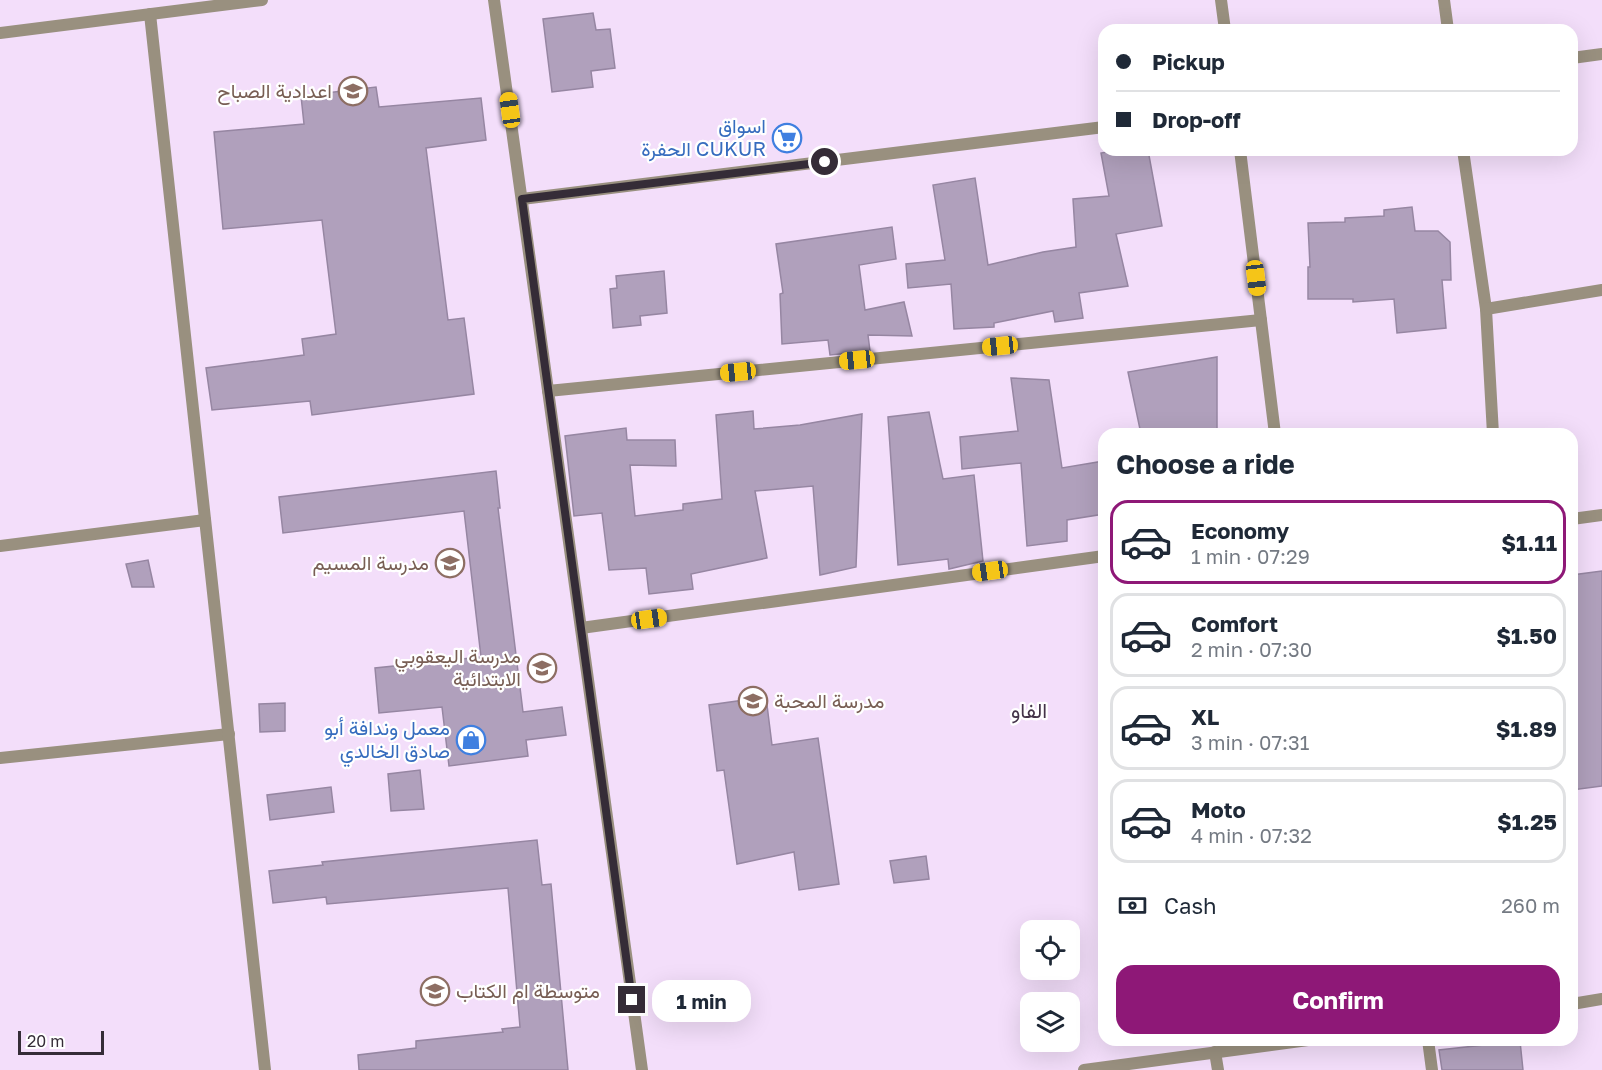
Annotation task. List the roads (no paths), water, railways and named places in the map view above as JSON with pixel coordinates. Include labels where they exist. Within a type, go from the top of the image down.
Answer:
[{"type":"street","points":[[0,33],[262,0]]},
{"type":"street","points":[[494,0],[642,1070]]},
{"type":"street","points":[[1221,0],[1224,24]]},
{"type":"street","points":[[1444,0],[1447,24]]},
{"type":"street","points":[[150,14],[265,1070]]},
{"type":"street","points":[[1578,57],[1602,54]]},
{"type":"street","points":[[522,199],[1098,128]]},
{"type":"street","points":[[1241,156],[1274,428]]},
{"type":"street","points":[[1464,156],[1486,309],[1493,428]]},
{"type":"street","points":[[1486,309],[1602,290]]},
{"type":"street","points":[[548,391],[1261,320]]},
{"type":"street","points":[[1578,518],[1602,515]]},
{"type":"street","points":[[0,546],[205,520]]},
{"type":"street","points":[[581,628],[1098,557]]},
{"type":"street","points":[[0,758],[228,734]]},
{"type":"street","points":[[1578,1003],[1602,999]]},
{"type":"street","points":[[1084,1070],[1262,1046]]},
{"type":"street","points":[[1429,1046],[1432,1070]]},
{"type":"street","points":[[1215,1052],[1218,1070]]},
{"type":"place","name":"اعدادية الصباح","points":[[353,91]]},
{"type":"place","name":"اسواق الحفرة CUKUR","points":[[787,138]]},
{"type":"place","name":"مدرسة المسيم","points":[[450,563]]},
{"type":"place","name":"مدرسة اليعقوبي الابتدائية","points":[[542,668]]},
{"type":"place","name":"مدرسة المحبة","points":[[753,701]]},
{"type":"place","name":"معمل وندافة أبو صادق الخالدي","points":[[471,740]]},
{"type":"place","name":"متوسطة ام الكتاب","points":[[435,991]]},
{"type":"district","name":"الفاو","points":[[1029,711]]}]
